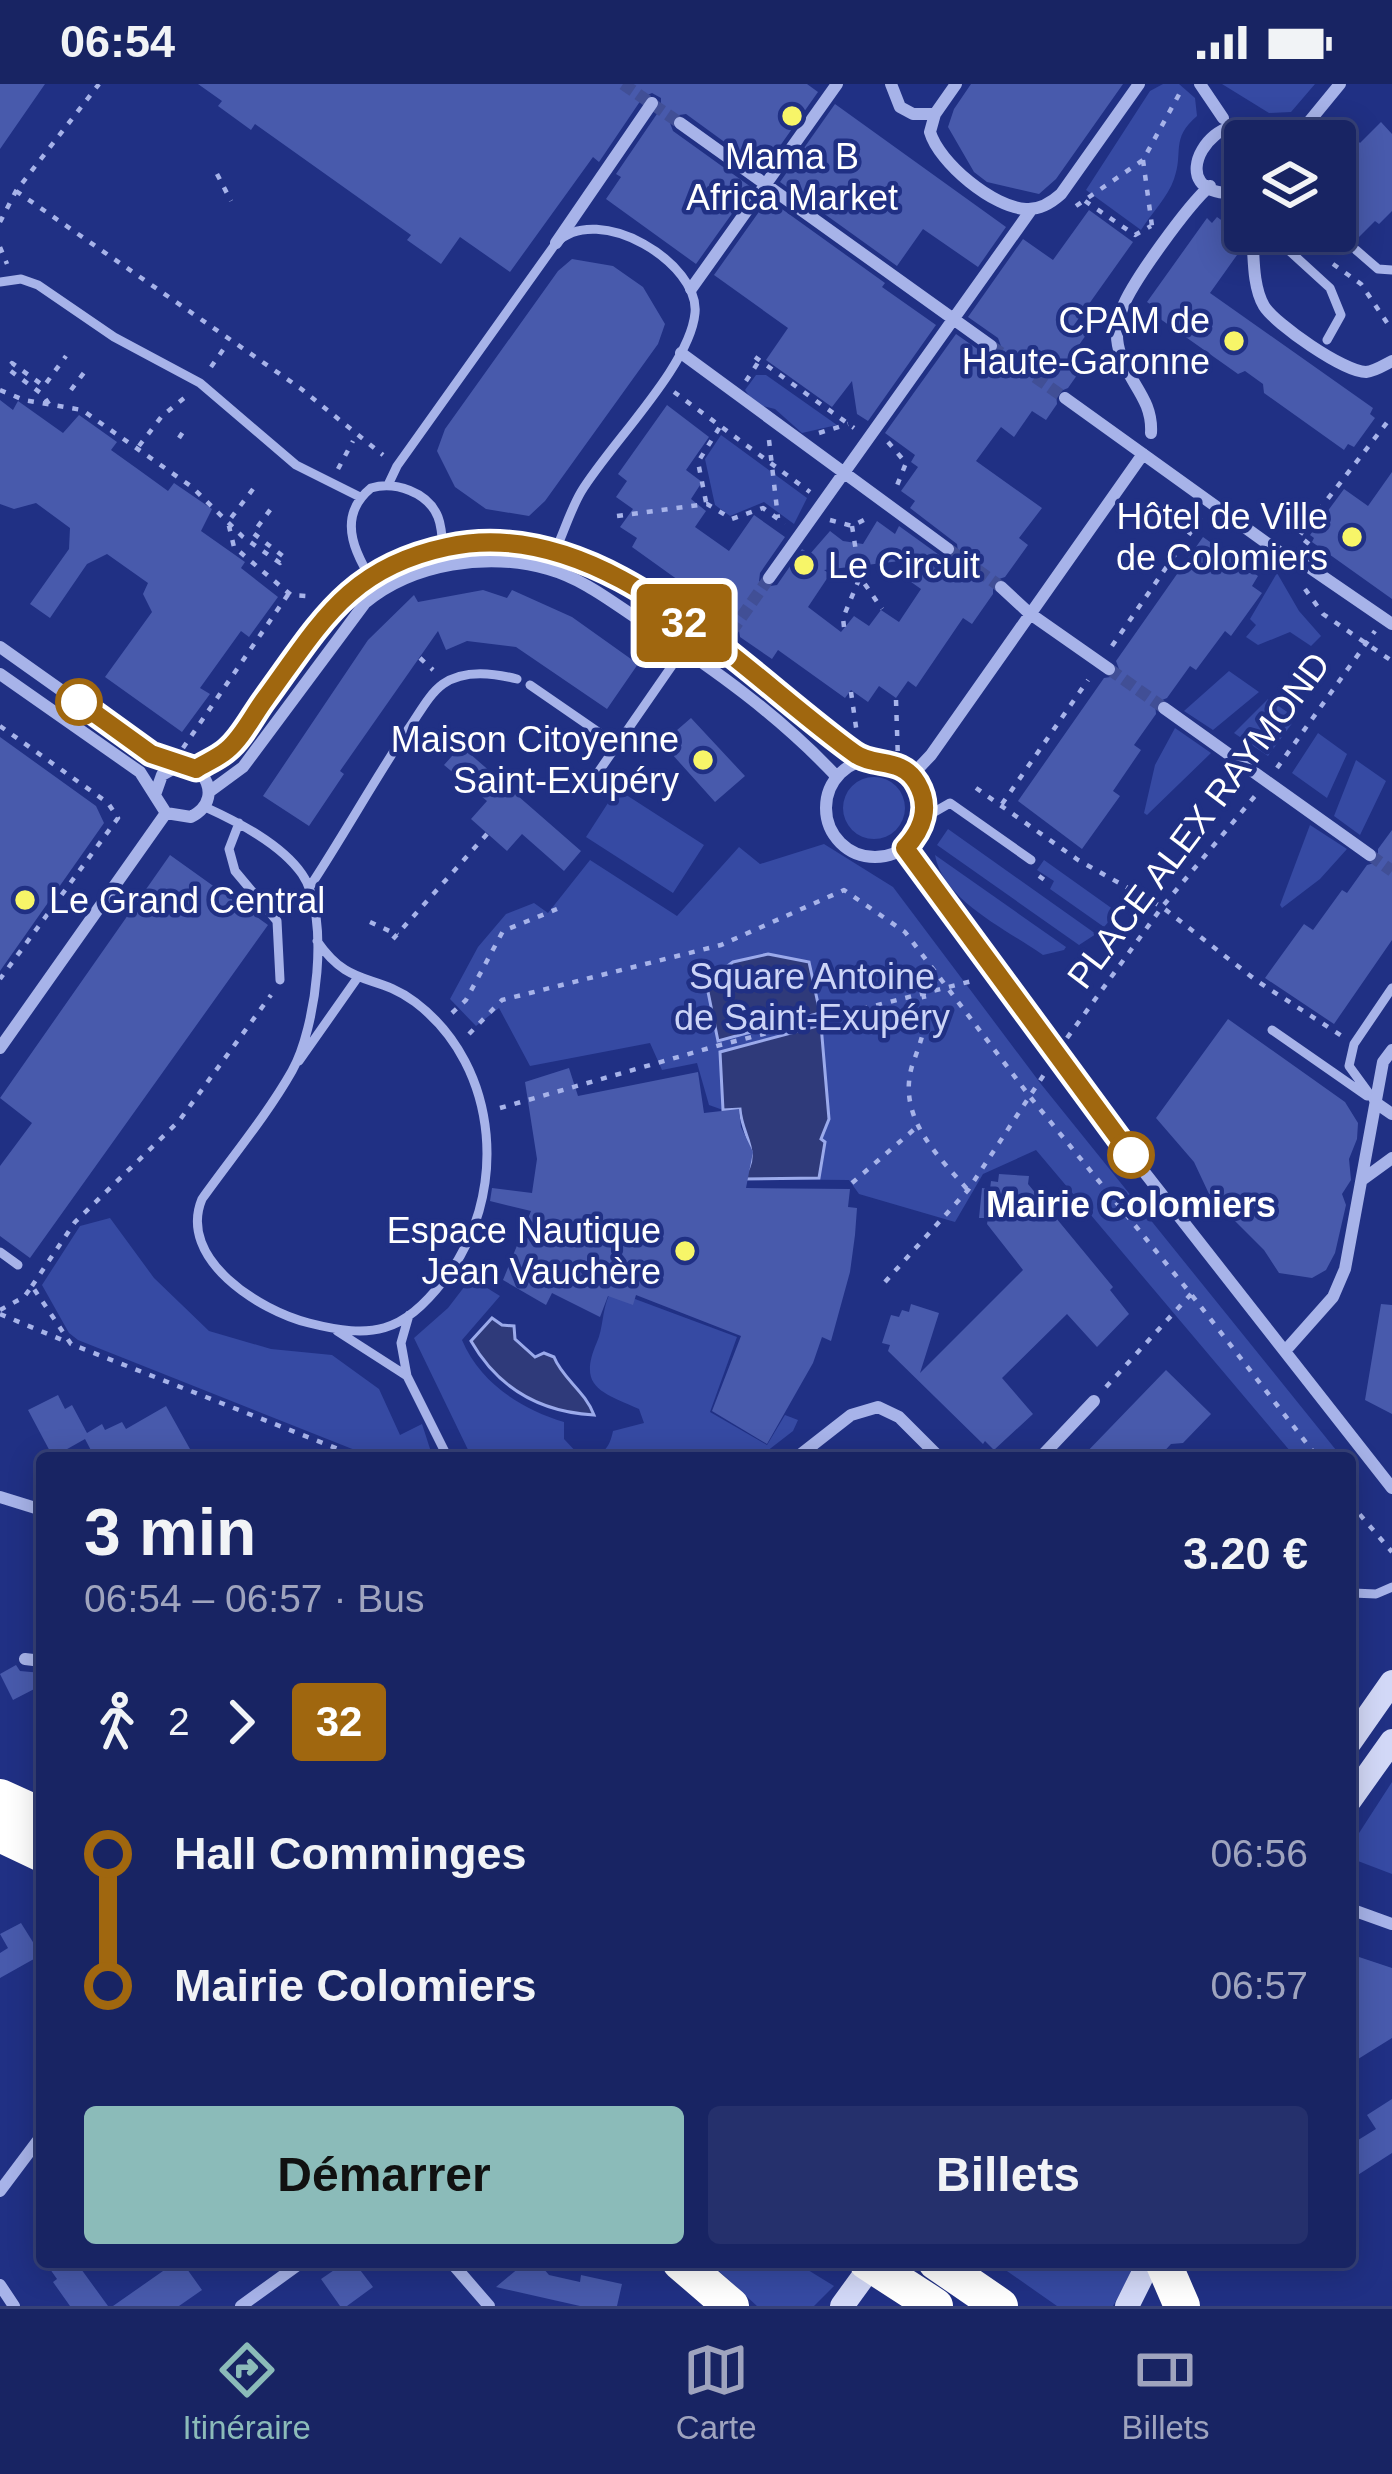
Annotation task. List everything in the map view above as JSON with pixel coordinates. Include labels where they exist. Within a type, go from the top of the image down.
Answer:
[{"type":"highway","points":[[0,1797],[36,1813]]},
{"type":"highway","points":[[0,1834],[36,1851]]},
{"type":"highway","points":[[687,2268],[731,2306]]},
{"type":"highway","points":[[880,2268],[935,2306]]},
{"type":"highway","points":[[945,2268],[1000,2306]]},
{"type":"highway","points":[[1166,2268],[1182,2306]]},
{"type":"main road","points":[[1356,1733],[1392,1682]]},
{"type":"main road","points":[[1356,1792],[1392,1742]]},
{"type":"main road","points":[[842,2306],[867,2268]]},
{"type":"main road","points":[[1127,2306],[1146,2268]]},
{"type":"street","points":[[691,290],[837,84]]},
{"type":"street","points":[[891,84],[900,107],[913,114],[934,114]]},
{"type":"street","points":[[956,84],[934,114],[930,132],[945,162],[1000,202],[1031,210]]},
{"type":"street","points":[[769,578],[1031,210],[1052,202],[1067,185],[1139,84]]},
{"type":"street","points":[[1200,84],[1223,118]]},
{"type":"street","points":[[1310,120],[1340,84]]},
{"type":"street","points":[[556,242],[652,104]]},
{"type":"street","points":[[1224,190],[1210,186],[1197,166],[1198,142],[1223,118],[1248,120]]},
{"type":"street","points":[[680,123],[991,346]]},
{"type":"street","points":[[1151,434],[1146,399],[1120,356],[1121,312],[1210,186]]},
{"type":"street","points":[[1254,252],[1266,310],[1336,363],[1366,372],[1392,361]]},
{"type":"street","points":[[681,353],[948,549]]},
{"type":"street","points":[[1065,398],[1289,559],[1303,562],[1388,621]]},
{"type":"street","points":[[912,775],[1144,454]]},
{"type":"street","points":[[196,769],[228,750],[337,601],[370,576],[442,548],[510,541],[558,550],[600,567],[720,648],[860,758],[898,764],[912,775],[924,800],[924,818],[918,835],[887,857],[866,857],[847,849],[836,838],[826,807],[837,777],[860,758]]},
{"type":"street","points":[[209,792],[242,767],[365,603],[379,591],[412,575],[491,562],[546,568],[588,586],[684,649],[785,725],[837,777]]},
{"type":"street","points":[[1001,587],[1029,614],[1109,669]]},
{"type":"street","points":[[720,648],[731,632]]},
{"type":"street","points":[[0,647],[151,754],[196,769],[206,779],[205,807],[191,818],[166,813]]},
{"type":"street","points":[[0,674],[140,772],[166,813]]},
{"type":"street","points":[[1164,708],[1370,855]]},
{"type":"street","points":[[156,792],[162,775],[178,766]]},
{"type":"street","points":[[0,1048],[166,813]]},
{"type":"street","points":[[905,848],[1055,1055],[1392,1488]]},
{"type":"street","points":[[1285,1351],[1334,1297],[1345,1269],[1383,1062],[1392,1050]]},
{"type":"street","points":[[1376,1102],[1392,1114]]},
{"type":"street","points":[[1361,1181],[1392,1158]]},
{"type":"street","points":[[1046,1452],[1094,1401]]},
{"type":"street","points":[[804,1452],[851,1415],[878,1407],[899,1417],[934,1452]]},
{"type":"street","points":[[0,1497],[36,1508]]},
{"type":"street","points":[[26,1659],[36,1660]]},
{"type":"street","points":[[1356,1912],[1392,1924]]},
{"type":"street","points":[[0,2191],[36,2143]]},
{"type":"street","points":[[241,2306],[294,2268]]},
{"type":"street","points":[[456,2268],[489,2306]]},
{"type":"street","points":[[0,2285],[14,2306]]},
{"type":"lane","points":[[388,484],[556,242],[588,227],[619,231],[672,266],[691,290],[695,316],[681,353],[580,494],[546,568]]},
{"type":"lane","points":[[1356,250],[1378,269],[1392,271]]},
{"type":"lane","points":[[1291,252],[1330,288],[1341,315],[1327,340]]},
{"type":"lane","points":[[0,282],[13,278],[38,285],[114,338],[200,383],[296,465],[360,497]]},
{"type":"lane","points":[[379,591],[351,538],[353,510],[370,488],[388,484],[415,493],[434,509],[441,526],[443,567]]},
{"type":"lane","points":[[590,784],[696,632]]},
{"type":"lane","points":[[310,888],[435,691],[452,679],[469,675],[517,679]]},
{"type":"lane","points":[[530,685],[617,745]]},
{"type":"lane","points":[[924,818],[950,803],[1031,860]]},
{"type":"lane","points":[[205,807],[239,823],[290,860],[310,888],[316,987],[294,1068]]},
{"type":"lane","points":[[239,823],[229,849],[235,871],[277,921],[280,980]]},
{"type":"lane","points":[[316,941],[338,969],[400,993],[439,1025],[472,1075],[483,1112],[487,1160],[477,1221],[447,1277],[410,1313],[372,1333],[288,1316],[246,1293],[211,1258],[198,1227],[202,1198],[358,977]]},
{"type":"lane","points":[[1376,1102],[1349,1066],[1354,1044],[1392,988]]},
{"type":"lane","points":[[1272,1030],[1376,1102]]},
{"type":"lane","points":[[0,1252],[18,1265]]},
{"type":"lane","points":[[410,1313],[401,1342],[407,1376],[445,1452]]},
{"type":"lane","points":[[333,1328],[407,1376]]},
{"type":"lane","points":[[1356,1593],[1376,1594],[1392,1587]]},
{"type":"path","points":[[0,222],[16,191],[99,84]]},
{"type":"path","points":[[1066,210],[1086,202],[1143,160],[1184,84]]},
{"type":"path","points":[[1067,185],[1135,235],[1152,225],[1143,160]]},
{"type":"path","points":[[217,174],[231,201]]},
{"type":"path","points":[[16,191],[300,388],[397,466]]},
{"type":"path","points":[[1331,262],[1361,284],[1392,330]]},
{"type":"path","points":[[49,404],[8,369],[12,363],[44,386],[66,356]]},
{"type":"path","points":[[755,357],[872,433],[906,463],[889,507],[852,526],[813,515]]},
{"type":"path","points":[[71,390],[86,370]]},
{"type":"path","points":[[660,382],[824,502]]},
{"type":"path","points":[[0,390],[24,400],[82,410],[192,487],[280,563],[284,557],[254,533],[273,506]]},
{"type":"path","points":[[138,448],[162,416],[194,391]]},
{"type":"path","points":[[765,416],[778,518]]},
{"type":"path","points":[[1313,547],[1299,536],[1392,416]]},
{"type":"path","points":[[707,504],[698,462],[722,425]]},
{"type":"path","points":[[337,475],[339,461],[353,441]]},
{"type":"path","points":[[228,522],[253,489]]},
{"type":"path","points":[[617,516],[707,504],[732,519],[763,508],[800,534]]},
{"type":"path","points":[[228,522],[234,547],[289,593],[307,596]]},
{"type":"path","points":[[852,526],[860,577],[882,609]]},
{"type":"path","points":[[1289,559],[1323,614],[1392,661]]},
{"type":"path","points":[[844,627],[860,577]]},
{"type":"path","points":[[183,743],[289,593]]},
{"type":"path","name":"PLACE ALEX RAYMOND","points":[[885,1282],[968,1190],[1055,1055],[1162,907],[1268,782],[1366,643],[1388,621]]},
{"type":"path","points":[[851,692],[860,758]]},
{"type":"path","points":[[896,700],[898,764]]},
{"type":"path","points":[[0,726],[108,803],[118,818],[0,980]]},
{"type":"path","points":[[976,788],[1078,860],[1162,907],[1257,981],[1354,1044]]},
{"type":"path","points":[[370,922],[396,937],[487,834]]},
{"type":"path","points":[[1035,873],[1050,884]]},
{"type":"path","points":[[456,1047],[502,1000],[721,945],[844,890],[905,932],[1030,1098],[1313,1452]]},
{"type":"path","points":[[439,1025],[466,1000],[503,931],[557,909]]},
{"type":"path","points":[[0,1312],[24,1297],[75,1222],[179,1121],[280,980]]},
{"type":"path","points":[[483,1112],[944,986]]},
{"type":"path","points":[[923,993],[926,1031],[908,1087],[918,1126],[931,1149],[968,1190]]},
{"type":"path","points":[[852,1183],[918,1126]]},
{"type":"path","points":[[32,1286],[71,1344]]},
{"type":"path","points":[[1094,1401],[1191,1294]]},
{"type":"path","points":[[0,1312],[346,1452]]},
{"type":"path","points":[[1356,1510],[1392,1552]]},
{"type":"green space","points":[[1163,84],[1179,84],[1195,98],[1197,116],[1180,139],[1171,186],[1141,230],[1086,190],[1150,91]]},
{"type":"green space","points":[[1222,84],[1315,84],[1291,112],[1269,113]]},
{"type":"green space","points":[[756,375],[766,375],[837,425],[802,433],[775,409],[755,404],[745,390]]},
{"type":"green space","points":[[721,435],[807,498],[794,524],[764,502],[730,516],[715,505],[705,459]]},
{"type":"green space","points":[[1277,573],[1299,611],[1321,636],[1311,646],[1290,632],[1258,645],[1246,637],[1256,625],[1250,619]]},
{"type":"green space","points":[[1229,671],[1259,692],[1213,730],[1184,711]]},
{"type":"green space","points":[[1268,699],[1296,718],[1268,756],[1234,733]]},
{"type":"green space","points":[[1175,728],[1211,753],[1147,815],[1155,765]]},
{"type":"green space","points":[[1318,733],[1347,754],[1327,798],[1292,773]]},
{"type":"green space","points":[[1356,760],[1386,781],[1360,835],[1334,816]]},
{"type":"green space","points":[[874,777],[896,786],[905,808],[896,830],[874,839],[852,830],[843,808],[852,786]]},
{"type":"green space","points":[[617,789],[704,845],[673,893],[586,837]]},
{"type":"green space","points":[[1310,825],[1347,849],[1320,879],[1282,908],[1280,905]]},
{"type":"green space","points":[[948,829],[1096,934],[1079,945],[937,845]]},
{"type":"green space","name":"Square Antoine de Saint-Exupéry","points":[[824,844],[893,887],[1041,1084],[1336,1450],[1291,1452],[1036,1150],[983,1174],[955,1222],[859,1194],[849,1180],[742,1179],[751,1153],[740,1110],[709,1105],[697,1063],[662,1070],[650,1043],[530,1066],[499,1008],[476,1026],[450,999],[478,947],[506,914],[534,903],[548,913],[590,860],[677,916],[739,847],[760,864]]},
{"type":"green space","points":[[935,855],[1066,947],[1064,950],[1043,955],[979,913],[950,887]]},
{"type":"green space","points":[[1044,860],[1117,912],[1104,927],[1050,889],[1054,881],[1037,870]]},
{"type":"green space","points":[[110,1218],[154,1278],[209,1331],[271,1349],[332,1355],[379,1389],[400,1435],[422,1424],[431,1452],[360,1452],[78,1340],[69,1333],[42,1285],[80,1226]]},
{"type":"green space","points":[[471,1278],[500,1296],[462,1340],[479,1369],[504,1392],[564,1422],[564,1439],[576,1452],[469,1452],[414,1338],[448,1308]]},
{"type":"green space","points":[[609,1295],[635,1299],[737,1337],[710,1412],[767,1445],[785,1415],[798,1420],[793,1431],[766,1452],[601,1452],[613,1431],[644,1423],[639,1409],[604,1392],[592,1379],[592,1357]]},
{"type":"green space","points":[[1392,1782],[1392,1874],[1356,1860],[1356,1838]]},
{"type":"green space","points":[[716,2268],[805,2268],[834,2286],[814,2306],[757,2306]]},
{"type":"green space","points":[[1003,2268],[1134,2268],[1113,2306],[1057,2306]]},
{"type":"shaded area","points":[[768,954],[809,962],[820,1013],[718,1041],[706,982],[733,962]]},
{"type":"shaded area","points":[[821,1025],[829,1119],[821,1139],[825,1142],[819,1178],[742,1179],[751,1152],[740,1109],[723,1110],[720,1052]]},
{"type":"shaded area","points":[[492,1318],[514,1326],[515,1339],[535,1357],[544,1353],[554,1357],[594,1415],[538,1403],[494,1372],[471,1341]]},
{"type":"building","points":[[0,84],[45,84],[0,149]]},
{"type":"building","points":[[198,84],[807,84],[818,92],[763,170],[686,114],[672,116],[673,131],[751,187],[696,264],[606,199],[621,177],[616,174],[661,108],[661,98],[652,93],[643,97],[599,162],[593,157],[510,272],[460,237],[441,264],[407,240],[411,235],[255,124],[251,130],[218,106],[222,101]]},
{"type":"building","points":[[971,84],[1123,84],[1056,179],[1039,194],[987,182],[974,172],[948,127]]},
{"type":"building","points":[[835,104],[1006,227],[978,267],[923,229],[897,266],[780,182]]},
{"type":"building","points":[[1381,122],[1392,134],[1392,211],[1356,240],[1356,139],[1360,143]]},
{"type":"building","points":[[768,199],[936,325],[868,421],[857,414],[852,381],[832,407],[766,360],[788,328],[714,275]]},
{"type":"building","points":[[1089,210],[1133,242],[1074,325],[1086,335],[1069,359],[1082,368],[1068,388],[1056,393],[1057,404],[1046,420],[1032,411],[1014,437],[1001,427],[976,461],[1042,508],[1019,538],[1028,545],[1005,577],[993,581],[993,594],[972,624],[963,618],[916,687],[908,681],[896,698],[879,686],[868,702],[851,690],[845,698],[778,650],[772,659],[740,637],[738,624],[723,625],[693,603],[699,595],[632,547],[637,538],[620,527],[633,509],[616,497],[627,481],[618,474],[667,405],[709,437],[686,470],[702,482],[691,499],[706,511],[695,527],[729,551],[754,515],[785,537],[760,573],[764,587],[777,585],[802,549],[810,554],[830,531],[843,541],[863,544],[877,521],[895,534],[899,526],[942,557],[953,558],[957,544],[910,508],[915,501],[901,491],[918,467],[911,462],[915,455],[885,433],[956,334],[986,355],[999,353],[998,338],[968,317],[1023,239],[1053,260]],"holes":[[[917,559],[904,577],[921,589],[899,622],[881,610],[869,626],[854,616],[841,632],[808,607],[830,574],[824,570]]]},
{"type":"building","name":"CPAM de Haute-Garonne","points":[[1217,217],[1224,222],[1224,252],[1239,252],[1210,293],[1373,408],[1370,414],[1375,418],[1354,447],[1348,444],[1344,450],[1264,393],[1263,384],[1245,371],[1238,374],[1149,311],[1153,306],[1147,302],[1207,218],[1212,223]]},
{"type":"building","points":[[572,259],[613,266],[643,287],[665,324],[658,344],[545,501],[529,516],[486,509],[455,487],[437,451],[445,429],[558,271]]},
{"type":"building","points":[[0,400],[13,410],[18,401],[63,433],[79,415],[117,442],[111,450],[168,491],[174,483],[212,509],[201,531],[245,562],[241,568],[278,597],[249,637],[241,631],[200,688],[210,694],[182,732],[105,677],[152,612],[143,594],[148,583],[107,554],[87,564],[50,618],[30,604],[69,549],[70,528],[36,503],[14,509],[0,504]]},
{"type":"building","name":"Hôtel de Ville de Colomiers","points":[[1392,472],[1392,599],[1312,542],[1310,535],[1344,489],[1368,506]]},
{"type":"building","points":[[1203,537],[1258,576],[1252,586],[1262,593],[1231,636],[1225,631],[1196,670],[1190,666],[1167,698],[1155,703],[1156,714],[1134,745],[1141,750],[1113,791],[1120,796],[1082,849],[1018,801],[1104,678],[1117,676],[1116,661]]},
{"type":"building","points":[[483,590],[507,598],[512,590],[572,617],[638,664],[607,709],[516,647],[467,641],[446,650],[438,631],[340,771],[344,774],[309,826],[263,796],[368,640],[414,595],[418,602]]},
{"type":"building","points":[[691,718],[745,776],[715,802],[662,743]]},
{"type":"building","name":"Le Grand Central","points":[[0,737],[96,806],[104,823],[0,971]]},
{"type":"building","points":[[461,746],[581,851],[564,871],[522,834],[507,851],[471,819],[487,801],[444,765]]},
{"type":"building","points":[[1392,830],[1392,940],[1334,1024],[1265,978],[1304,924],[1313,930],[1342,890],[1347,893],[1367,865],[1378,862],[1378,849]]},
{"type":"building","points":[[170,855],[268,925],[30,1258],[0,1236],[0,1166],[32,1123],[0,1098]]},
{"type":"building","points":[[1228,1019],[1345,1102],[1358,1123],[1335,1253],[1326,1270],[1312,1278],[1279,1273],[1264,1250],[1210,1196],[1194,1162],[1156,1118]]},
{"type":"building","name":"Espace Nautique Jean Vauchère","points":[[569,1068],[578,1096],[698,1072],[704,1113],[739,1109],[741,1127],[753,1152],[746,1188],[850,1189],[848,1207],[857,1208],[855,1235],[831,1341],[822,1337],[813,1363],[767,1444],[712,1411],[741,1336],[636,1295],[633,1305],[608,1296],[600,1317],[552,1293],[546,1305],[503,1280],[531,1211],[490,1201],[492,1188],[532,1193],[537,1159],[525,1082]]},
{"type":"building","points":[[999,1174],[1029,1176],[1028,1184],[1113,1287],[1110,1290],[1129,1314],[1097,1347],[1067,1314],[1002,1378],[1033,1414],[994,1450],[888,1351],[890,1345],[882,1343],[891,1315],[909,1312],[911,1304],[939,1313],[920,1373],[1023,1270],[987,1224],[988,1218],[979,1218],[982,1188],[990,1189]]},
{"type":"building","points":[[1381,1304],[1392,1305],[1392,1414],[1365,1400]]},
{"type":"building","points":[[1166,1370],[1211,1414],[1183,1443],[1171,1444],[1164,1452],[1087,1452]]},
{"type":"building","points":[[58,1395],[65,1409],[72,1405],[87,1433],[102,1424],[105,1430],[122,1422],[126,1429],[166,1406],[192,1452],[92,1452],[85,1439],[62,1452],[50,1452],[28,1410]]},
{"type":"building","points":[[16,1665],[20,1671],[36,1672],[36,1688],[13,1700],[0,1674]]},
{"type":"building","points":[[21,1923],[36,1947],[36,1958],[0,1978],[0,1953],[8,1948],[0,1934]]},
{"type":"building","points":[[1356,1956],[1392,1968],[1392,2038],[1356,2060]]},
{"type":"building","points":[[1392,2099],[1392,2153],[1356,2176],[1356,2141],[1376,2129],[1367,2115]]},
{"type":"building","points":[[49,2268],[80,2268],[108,2306],[70,2306],[53,2282],[57,2279]]},
{"type":"building","points":[[161,2268],[186,2268],[202,2290],[179,2306],[113,2306],[163,2271]]},
{"type":"building","points":[[337,2268],[359,2268],[373,2287],[340,2306],[321,2279]]},
{"type":"building","points":[[519,2268],[543,2268],[549,2275],[580,2282],[581,2275],[622,2284],[617,2306],[580,2306],[496,2287]]},
{"type":"tunnel","points":[[623,84],[680,123]]},
{"type":"tunnel","points":[[991,346],[1065,398]]},
{"type":"tunnel","points":[[948,549],[1001,587]]},
{"type":"tunnel","points":[[731,632],[769,578]]},
{"type":"tunnel","points":[[1109,669],[1164,708]]},
{"type":"tunnel","points":[[1370,855],[1392,871]]},
{"type":"bus line","name":"32","points":[[79,702],[151,754],[196,769],[228,750],[337,601],[370,576],[442,548],[492,541],[527,543],[580,558],[649,597],[860,758],[898,764],[912,775],[924,800],[924,818],[918,835],[905,848],[1131,1155]]},
{"type":"place","name":"Mama B Africa Market","points":[[792,116]]},
{"type":"place","name":"CPAM de Haute-Garonne","points":[[1234,341]]},
{"type":"place","name":"Hôtel de Ville de Colomiers","points":[[1352,537]]},
{"type":"place","name":"Le Circuit","points":[[804,565]]},
{"type":"place","name":"Maison Citoyenne Saint-Exupéry","points":[[703,760]]},
{"type":"place","name":"Le Grand Central","points":[[25,900]]},
{"type":"place","name":"Mairie Colomiers","points":[[1131,1155]]},
{"type":"place","name":"Espace Nautique Jean Vauchère","points":[[685,1251]]}]
